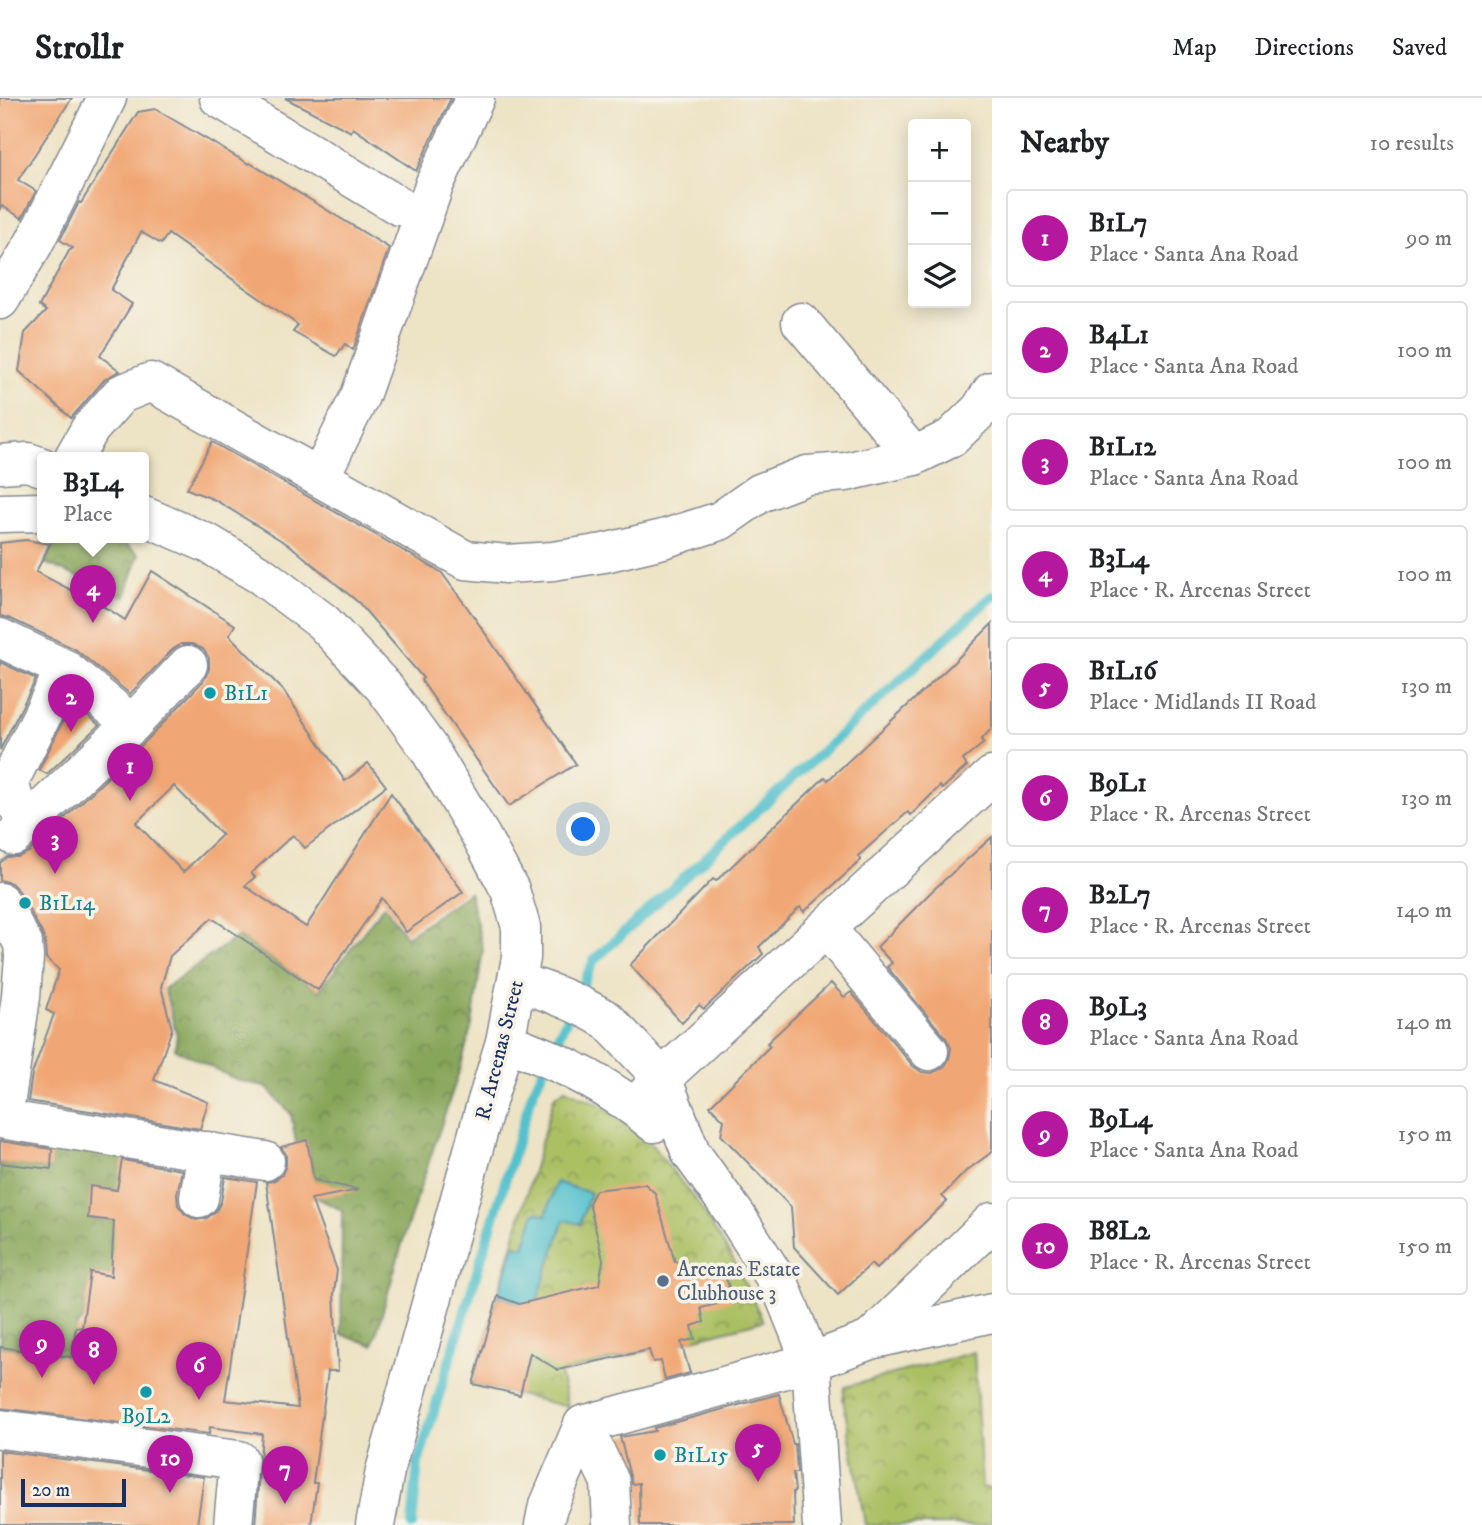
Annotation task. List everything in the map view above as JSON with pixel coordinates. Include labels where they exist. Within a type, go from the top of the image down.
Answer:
[{"type":"street","points":[[0,300],[33,245],[107,98]]},
{"type":"street","points":[[219,98],[399,206]]},
{"type":"street","points":[[320,477],[360,396],[435,183],[475,98]]},
{"type":"street","points":[[800,322],[914,456]]},
{"type":"street","points":[[77,452],[90,429],[121,394],[151,382],[466,560],[507,564],[553,561],[604,553],[663,539],[720,521],[760,493],[807,475],[846,472],[914,456],[951,438],[980,410],[992,391]]},
{"type":"street","points":[[0,464],[28,462],[37,465]]},
{"type":"street","points":[[0,513],[37,512]]},
{"type":"street","name":"R. Arcenas Street","points":[[149,518],[209,544],[262,576],[323,622],[384,687],[429,750],[482,838],[510,890],[521,926],[521,958],[526,985],[511,1044],[484,1111],[385,1471],[375,1525]]},
{"type":"street","points":[[0,638],[65,669],[132,724]]},
{"type":"street","points":[[65,669],[9,782],[22,828],[132,724],[188,665]]},
{"type":"street","points":[[635,1107],[662,1078],[992,776]]},
{"type":"street","points":[[0,902],[23,943],[24,957],[10,996],[1,1119],[265,1161]]},
{"type":"street","points":[[826,928],[929,1051]]},
{"type":"street","points":[[526,985],[607,1020],[662,1078],[691,1153],[735,1214],[781,1287],[811,1362],[822,1525]]},
{"type":"street","points":[[511,1044],[567,1068],[635,1107],[691,1153]]},
{"type":"street","points":[[198,1198],[206,1151]]},
{"type":"street","points":[[870,1340],[992,1222]]},
{"type":"street","points":[[583,1425],[811,1362],[870,1340],[992,1313]]},
{"type":"street","points":[[544,1525],[547,1510],[583,1425]]},
{"type":"street","points":[[583,1425],[610,1482],[612,1525]]},
{"type":"street","points":[[0,1429],[239,1460],[233,1525]]},
{"type":"green space","points":[[54,543],[123,543],[139,554],[125,597],[45,563]]},
{"type":"green space","points":[[469,892],[483,949],[472,1025],[406,1230],[373,1345],[341,1334],[342,1210],[317,1198],[307,1141],[296,1143],[291,1114],[266,1087],[237,1080],[175,1049],[177,1035],[164,989],[238,936],[319,991],[384,905],[406,937]]},
{"type":"green space","points":[[565,1089],[603,1106],[651,1144],[697,1202],[734,1261],[763,1321],[560,1373],[568,1407],[473,1384],[554,1097]]},
{"type":"green space","points":[[53,1134],[124,1148],[118,1190],[90,1187],[89,1218],[114,1221],[135,1280],[90,1272],[83,1320],[76,1327],[71,1357],[0,1347],[0,1163],[50,1169]]},
{"type":"green space","points":[[974,1352],[982,1487],[992,1489],[992,1525],[865,1525],[843,1399],[845,1387]]},
{"type":"water","points":[[556,1182],[590,1193],[580,1224],[564,1220],[534,1310],[498,1296],[515,1245],[524,1247],[535,1212],[546,1215]]},
{"type":"building","points":[[0,98],[72,98],[18,180],[36,191],[22,218],[2,206],[0,209]]},
{"type":"building","points":[[285,98],[451,98],[416,171],[353,128],[351,132]]},
{"type":"building","points":[[155,109],[389,248],[353,350],[345,344],[336,356],[293,332],[298,325],[168,234],[161,244],[141,232],[111,290],[132,304],[100,356],[120,371],[105,379],[71,418],[19,371],[25,333],[46,311],[39,306],[73,248],[60,240],[79,202],[81,203],[138,112]]},
{"type":"building","points":[[212,442],[441,572],[576,764],[509,806],[421,680],[423,678],[359,603],[292,547],[215,500],[187,489]]},
{"type":"building","points":[[26,540],[50,544],[36,572],[125,620],[152,571],[235,625],[229,635],[283,690],[345,781],[368,763],[386,786],[305,848],[293,835],[251,873],[255,877],[245,886],[306,927],[391,793],[463,892],[406,932],[382,898],[318,990],[212,918],[170,956],[161,987],[172,1029],[154,1080],[208,1102],[200,1129],[28,1101],[32,1074],[54,1014],[46,1010],[59,970],[46,958],[42,933],[19,891],[11,883],[0,880],[0,863],[7,857],[18,857],[29,852],[148,739],[204,680],[209,669],[209,658],[203,649],[192,644],[181,644],[130,694],[75,649],[0,616],[0,543]],"holes":[[[174,786],[222,835],[183,872],[136,823]]]},
{"type":"building","points":[[992,624],[992,728],[981,740],[984,743],[963,760],[967,766],[942,789],[940,786],[911,815],[908,812],[858,856],[861,860],[804,912],[800,907],[759,947],[763,954],[704,1009],[699,1005],[682,1023],[630,965],[713,879],[716,881],[825,777],[828,780]]},
{"type":"building","points":[[0,662],[36,679],[0,750]]},
{"type":"building","points":[[72,703],[99,725],[47,774],[39,770]]},
{"type":"building","points":[[992,837],[992,1152],[966,1171],[942,1196],[947,1201],[876,1269],[871,1264],[838,1295],[794,1247],[791,1207],[721,1135],[724,1120],[710,1106],[770,1046],[767,1043],[831,983],[844,997],[851,992],[913,1066],[922,1072],[932,1073],[944,1067],[951,1048],[946,1038],[887,967],[892,963],[877,947],[932,891]]},
{"type":"building","points":[[307,1140],[314,1180],[359,1190],[311,1199],[337,1270],[334,1294],[338,1371],[328,1371],[313,1483],[317,1483],[311,1525],[255,1525],[262,1434],[210,1427],[209,1434],[0,1408],[0,1347],[71,1357],[76,1327],[82,1328],[90,1272],[111,1276],[114,1221],[88,1218],[90,1186],[117,1190],[122,1160],[182,1170],[177,1194],[178,1205],[185,1214],[196,1220],[207,1218],[216,1211],[221,1202],[225,1177],[257,1182],[225,1400],[298,1408],[266,1182],[282,1175],[286,1154],[281,1147]]},
{"type":"building","points":[[0,1141],[52,1149],[51,1169],[0,1163]]},
{"type":"building","name":"Arcenas Estate Clubhouse 3","points":[[645,1184],[655,1193],[675,1262],[686,1262],[691,1275],[723,1269],[733,1300],[701,1308],[704,1322],[692,1326],[695,1339],[681,1342],[690,1373],[665,1380],[661,1361],[653,1362],[649,1350],[558,1370],[530,1353],[520,1395],[473,1384],[498,1296],[519,1304],[599,1285],[603,1260],[589,1203],[596,1190]]},
{"type":"building","points":[[779,1394],[795,1444],[797,1473],[793,1473],[794,1525],[640,1525],[639,1483],[632,1484],[620,1437],[655,1431],[654,1428]]},
{"type":"building","points":[[0,1451],[204,1477],[197,1525],[0,1525]]},
{"type":"waterway","points":[[412,1525],[418,1463],[532,1094],[594,960],[992,596]]},
{"type":"place","name":"B3L4","points":[[93,623]]},
{"type":"place","name":"B1L1","points":[[210,693]]},
{"type":"place","name":"B4L1","points":[[71,732]]},
{"type":"place","name":"B1L7","points":[[130,801]]},
{"type":"place","name":"B1L12","points":[[55,874]]},
{"type":"place","name":"B1L14","points":[[25,903]]},
{"type":"place","name":"Arcenas Estate Clubhouse 3","points":[[663,1281]]},
{"type":"place","name":"B9L4","points":[[42,1378]]},
{"type":"place","name":"B9L3","points":[[94,1385]]},
{"type":"place","name":"B9L2","points":[[146,1392]]},
{"type":"place","name":"B9L1","points":[[199,1400]]},
{"type":"place","name":"B1L15","points":[[660,1455]]},
{"type":"place","name":"B1L16","points":[[758,1482]]},
{"type":"place","name":"B8L2","points":[[170,1493]]},
{"type":"place","name":"B2L7","points":[[285,1504]]}]
